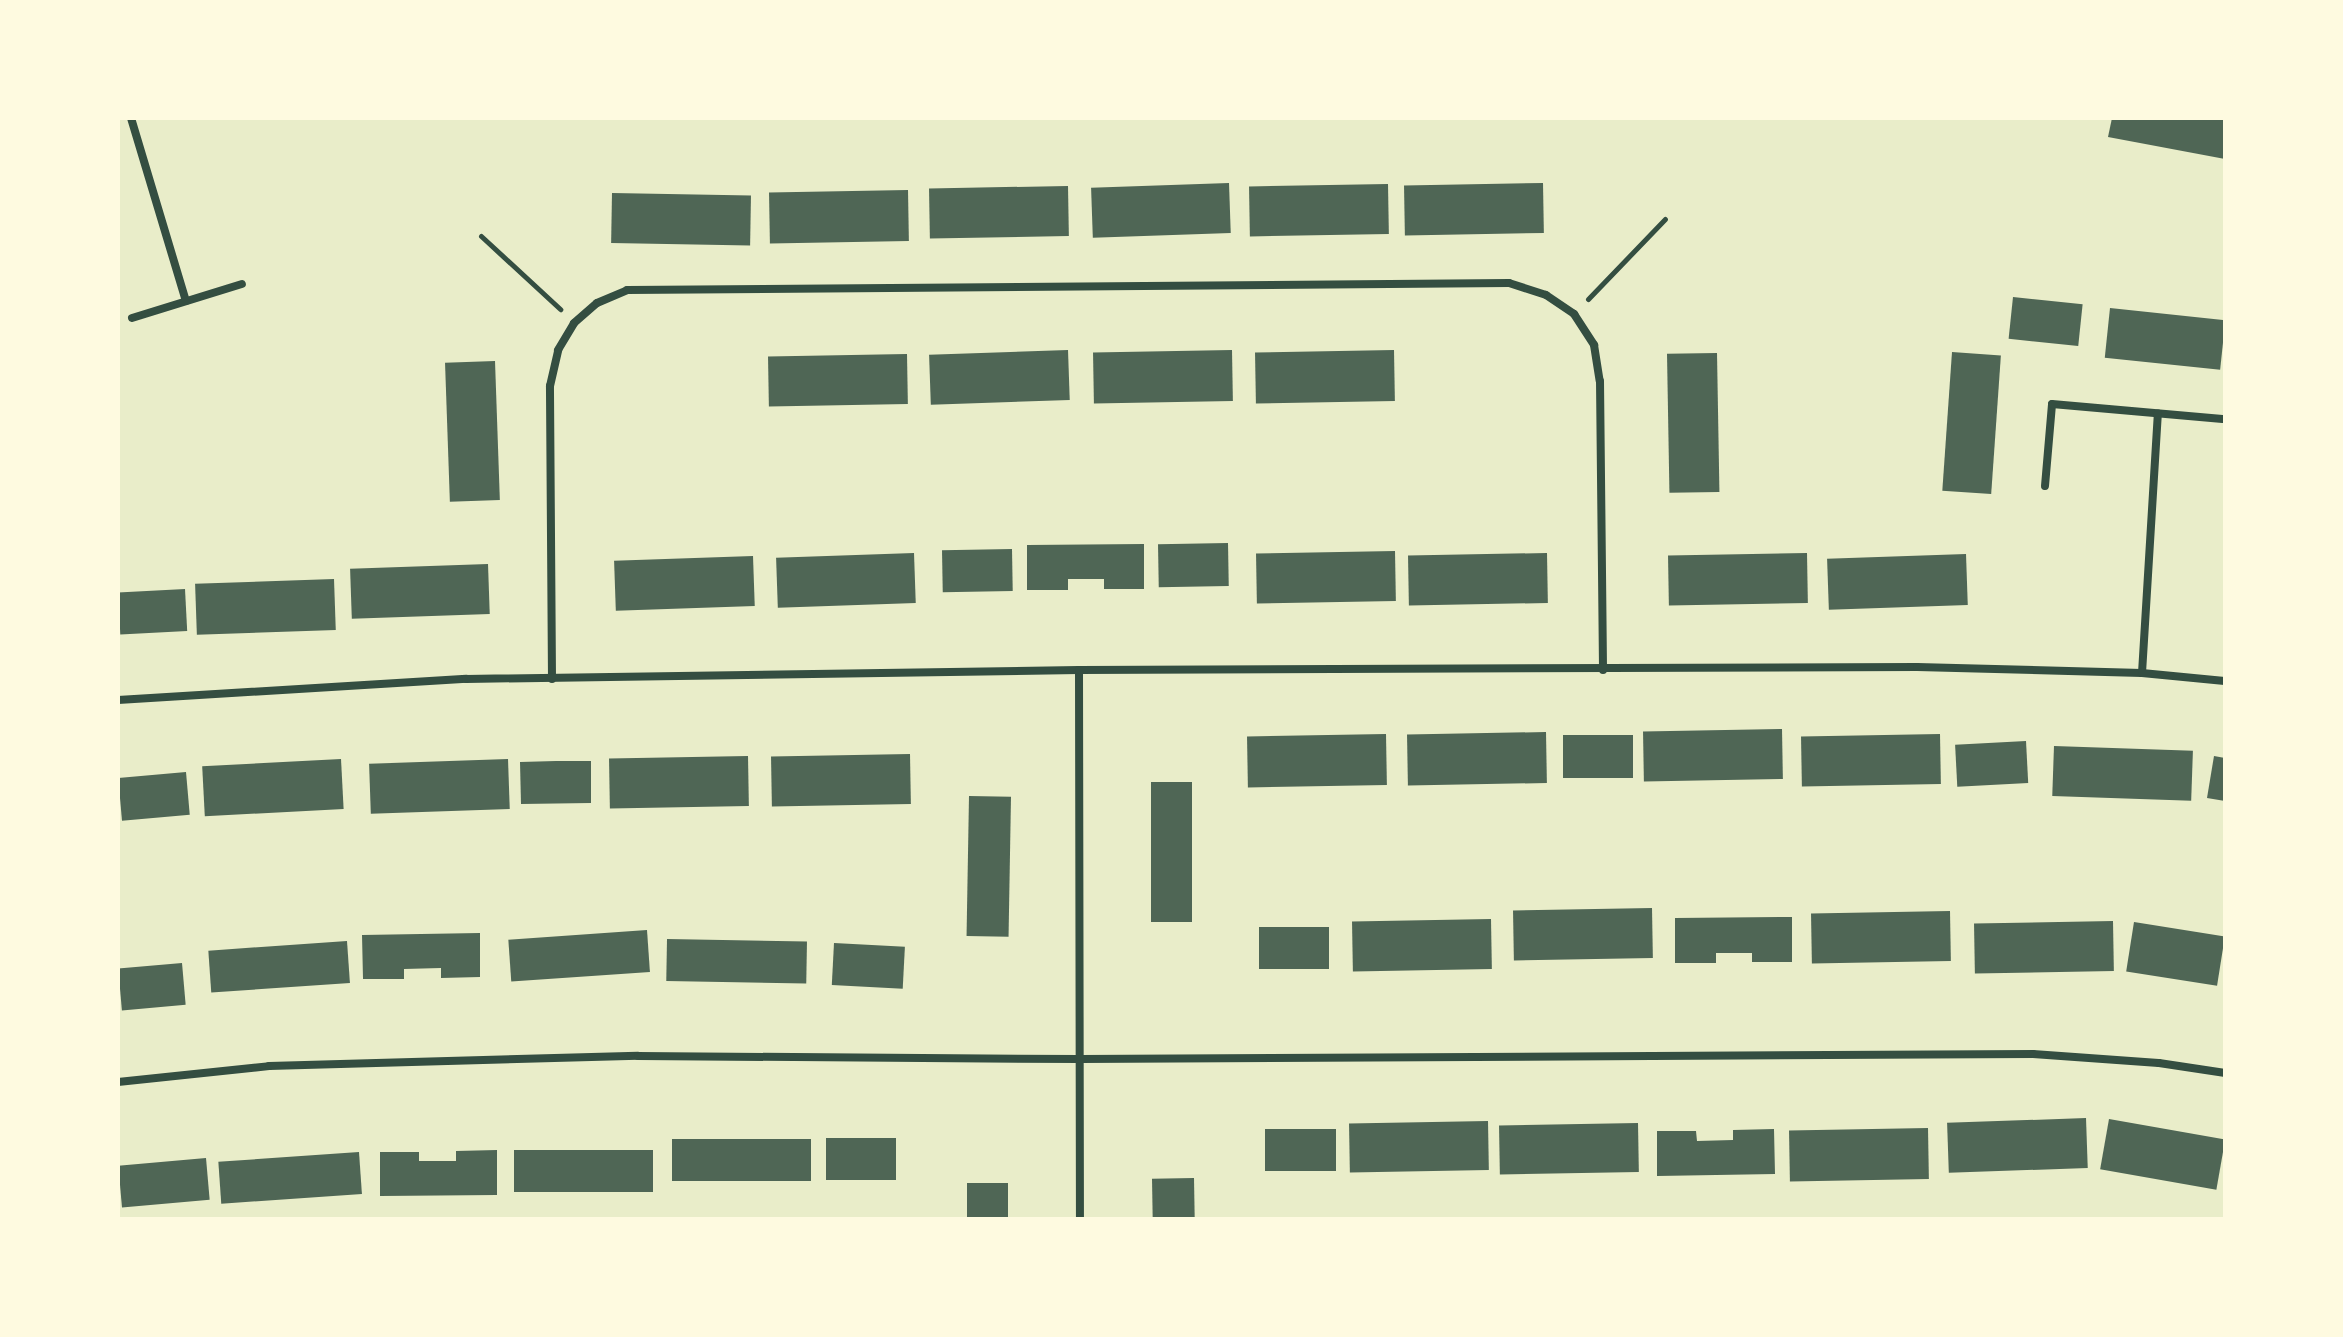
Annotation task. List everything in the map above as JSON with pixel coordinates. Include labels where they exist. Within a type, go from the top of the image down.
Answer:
[{"type":"street","points":[[131,118],[186,301]]},
{"type":"street","points":[[552,679],[550,386],[558,350],[574,323],[597,303],[627,290],[1509,283],[1546,295],[1574,314],[1594,345],[1600,381],[1603,670]]},
{"type":"street","points":[[132,318],[242,284]]},
{"type":"street","points":[[2045,486],[2052,404],[2225,419]]},
{"type":"street","points":[[2142,673],[2158,413]]},
{"type":"street","points":[[118,700],[466,679],[1079,670],[1917,667],[2142,673],[2225,681]]},
{"type":"street","points":[[1079,670],[1080,1219]]},
{"type":"street","points":[[118,1082],[269,1066],[638,1056],[1080,1059],[2033,1054],[2159,1063],[2225,1073]]},
{"type":"path","points":[[1574,314],[1665,219]]},
{"type":"path","points":[[481,236],[574,323]]},
{"type":"building","points":[[2112,118],[2225,118],[2225,159],[2108,137]]},
{"type":"building","points":[[1229,183],[1231,233],[1093,238],[1091,188]]},
{"type":"building","points":[[1543,183],[1544,233],[1405,235],[1404,185]]},
{"type":"building","points":[[1388,184],[1389,234],[1250,236],[1249,186]]},
{"type":"building","points":[[1068,186],[1069,236],[930,238],[929,188]]},
{"type":"building","points":[[908,190],[909,241],[770,243],[769,192]]},
{"type":"building","points":[[612,193],[751,195],[750,245],[611,243]]},
{"type":"building","points":[[2013,297],[2083,304],[2078,346],[2009,339]]},
{"type":"building","points":[[2110,308],[2225,320],[2220,370],[2105,358]]},
{"type":"building","points":[[1068,350],[1070,400],[931,405],[929,355]]},
{"type":"building","points":[[1232,350],[1233,401],[1094,403],[1093,352]]},
{"type":"building","points":[[1394,350],[1395,401],[1256,403],[1255,352]]},
{"type":"building","points":[[1952,352],[2001,355],[1991,494],[1942,491]]},
{"type":"building","points":[[1717,353],[1719,492],[1669,493],[1667,354]]},
{"type":"building","points":[[907,354],[908,404],[769,406],[768,356]]},
{"type":"building","points":[[495,361],[500,500],[450,502],[445,363]]},
{"type":"building","points":[[1228,543],[1229,586],[1159,587],[1158,544]]},
{"type":"building","points":[[1144,544],[1144,589],[1104,589],[1104,579],[1068,579],[1068,590],[1027,590],[1027,545]]},
{"type":"building","points":[[1012,549],[1013,591],[943,592],[942,550]]},
{"type":"building","points":[[1395,551],[1396,601],[1257,603],[1256,553]]},
{"type":"building","points":[[914,553],[916,603],[778,608],[776,558]]},
{"type":"building","points":[[1547,553],[1548,603],[1409,605],[1408,555]]},
{"type":"building","points":[[1807,553],[1808,603],[1669,605],[1668,555]]},
{"type":"building","points":[[1966,554],[1968,605],[1829,610],[1827,559]]},
{"type":"building","points":[[753,556],[755,606],[616,611],[614,561]]},
{"type":"building","points":[[488,564],[490,614],[352,619],[350,569]]},
{"type":"building","points":[[334,579],[336,630],[197,635],[195,584]]},
{"type":"building","points":[[185,589],[187,631],[120,634],[118,593]]},
{"type":"building","points":[[1782,729],[1783,779],[1644,781],[1643,731]]},
{"type":"building","points":[[1546,732],[1547,783],[1408,785],[1407,734]]},
{"type":"building","points":[[1386,734],[1387,785],[1248,787],[1247,736]]},
{"type":"building","points":[[1940,734],[1941,784],[1802,786],[1801,736]]},
{"type":"building","points":[[1563,735],[1633,735],[1633,778],[1563,778]]},
{"type":"building","points":[[2026,741],[2028,783],[1957,787],[1955,745]]},
{"type":"building","points":[[2054,746],[2193,751],[2191,801],[2052,796]]},
{"type":"building","points":[[910,754],[911,804],[772,806],[771,756]]},
{"type":"building","points":[[748,756],[749,806],[610,808],[609,758]]},
{"type":"building","points":[[2214,756],[2225,758],[2225,801],[2207,798]]},
{"type":"building","points":[[341,759],[344,809],[205,816],[202,766]]},
{"type":"building","points":[[508,759],[510,809],[371,814],[369,764]]},
{"type":"building","points":[[591,761],[591,803],[521,804],[520,762]]},
{"type":"building","points":[[186,772],[190,815],[122,821],[118,778]]},
{"type":"building","points":[[1151,782],[1192,782],[1192,922],[1151,922]]},
{"type":"building","points":[[969,796],[1011,797],[1009,937],[967,936]]},
{"type":"building","points":[[1652,908],[1653,958],[1514,960],[1513,910]]},
{"type":"building","points":[[1950,911],[1951,961],[1812,963],[1811,913]]},
{"type":"building","points":[[1792,917],[1792,962],[1752,962],[1752,953],[1716,953],[1716,963],[1675,963],[1675,918]]},
{"type":"building","points":[[1491,919],[1492,969],[1353,971],[1352,921]]},
{"type":"building","points":[[2113,921],[2114,971],[1975,973],[1974,923]]},
{"type":"building","points":[[2134,922],[2225,936],[2217,986],[2126,971]]},
{"type":"building","points":[[1259,927],[1329,927],[1329,969],[1259,969]]},
{"type":"building","points":[[647,930],[650,972],[511,982],[508,940]]},
{"type":"building","points":[[480,933],[480,977],[441,978],[441,968],[404,969],[404,979],[363,979],[362,935]]},
{"type":"building","points":[[667,939],[807,941],[806,983],[666,981]]},
{"type":"building","points":[[347,941],[350,983],[211,993],[208,951]]},
{"type":"building","points":[[834,943],[905,947],[903,989],[832,985]]},
{"type":"building","points":[[182,963],[186,1005],[122,1010],[118,969]]},
{"type":"building","points":[[2086,1118],[2088,1168],[1949,1173],[1947,1123]]},
{"type":"building","points":[[2109,1119],[2225,1139],[2216,1190],[2100,1169]]},
{"type":"building","points":[[1488,1121],[1489,1170],[1350,1172],[1349,1123]]},
{"type":"building","points":[[1638,1123],[1639,1172],[1500,1174],[1499,1125]]},
{"type":"building","points":[[1928,1128],[1929,1179],[1790,1181],[1789,1130]]},
{"type":"building","points":[[1265,1129],[1336,1129],[1336,1171],[1265,1171]]},
{"type":"building","points":[[1774,1129],[1775,1174],[1657,1176],[1657,1131],[1696,1131],[1697,1141],[1733,1140],[1733,1130]]},
{"type":"building","points":[[826,1138],[896,1138],[896,1180],[826,1180]]},
{"type":"building","points":[[672,1139],[811,1139],[811,1181],[672,1181]]},
{"type":"building","points":[[497,1150],[497,1195],[380,1196],[380,1152],[419,1152],[419,1161],[456,1161],[456,1151]]},
{"type":"building","points":[[514,1150],[653,1150],[653,1192],[514,1192]]},
{"type":"building","points":[[359,1152],[362,1194],[221,1204],[218,1162]]},
{"type":"building","points":[[206,1158],[210,1200],[122,1208],[118,1166]]},
{"type":"building","points":[[1194,1178],[1195,1219],[1153,1219],[1152,1179]]},
{"type":"building","points":[[967,1183],[1008,1183],[1008,1219],[967,1219]]}]
